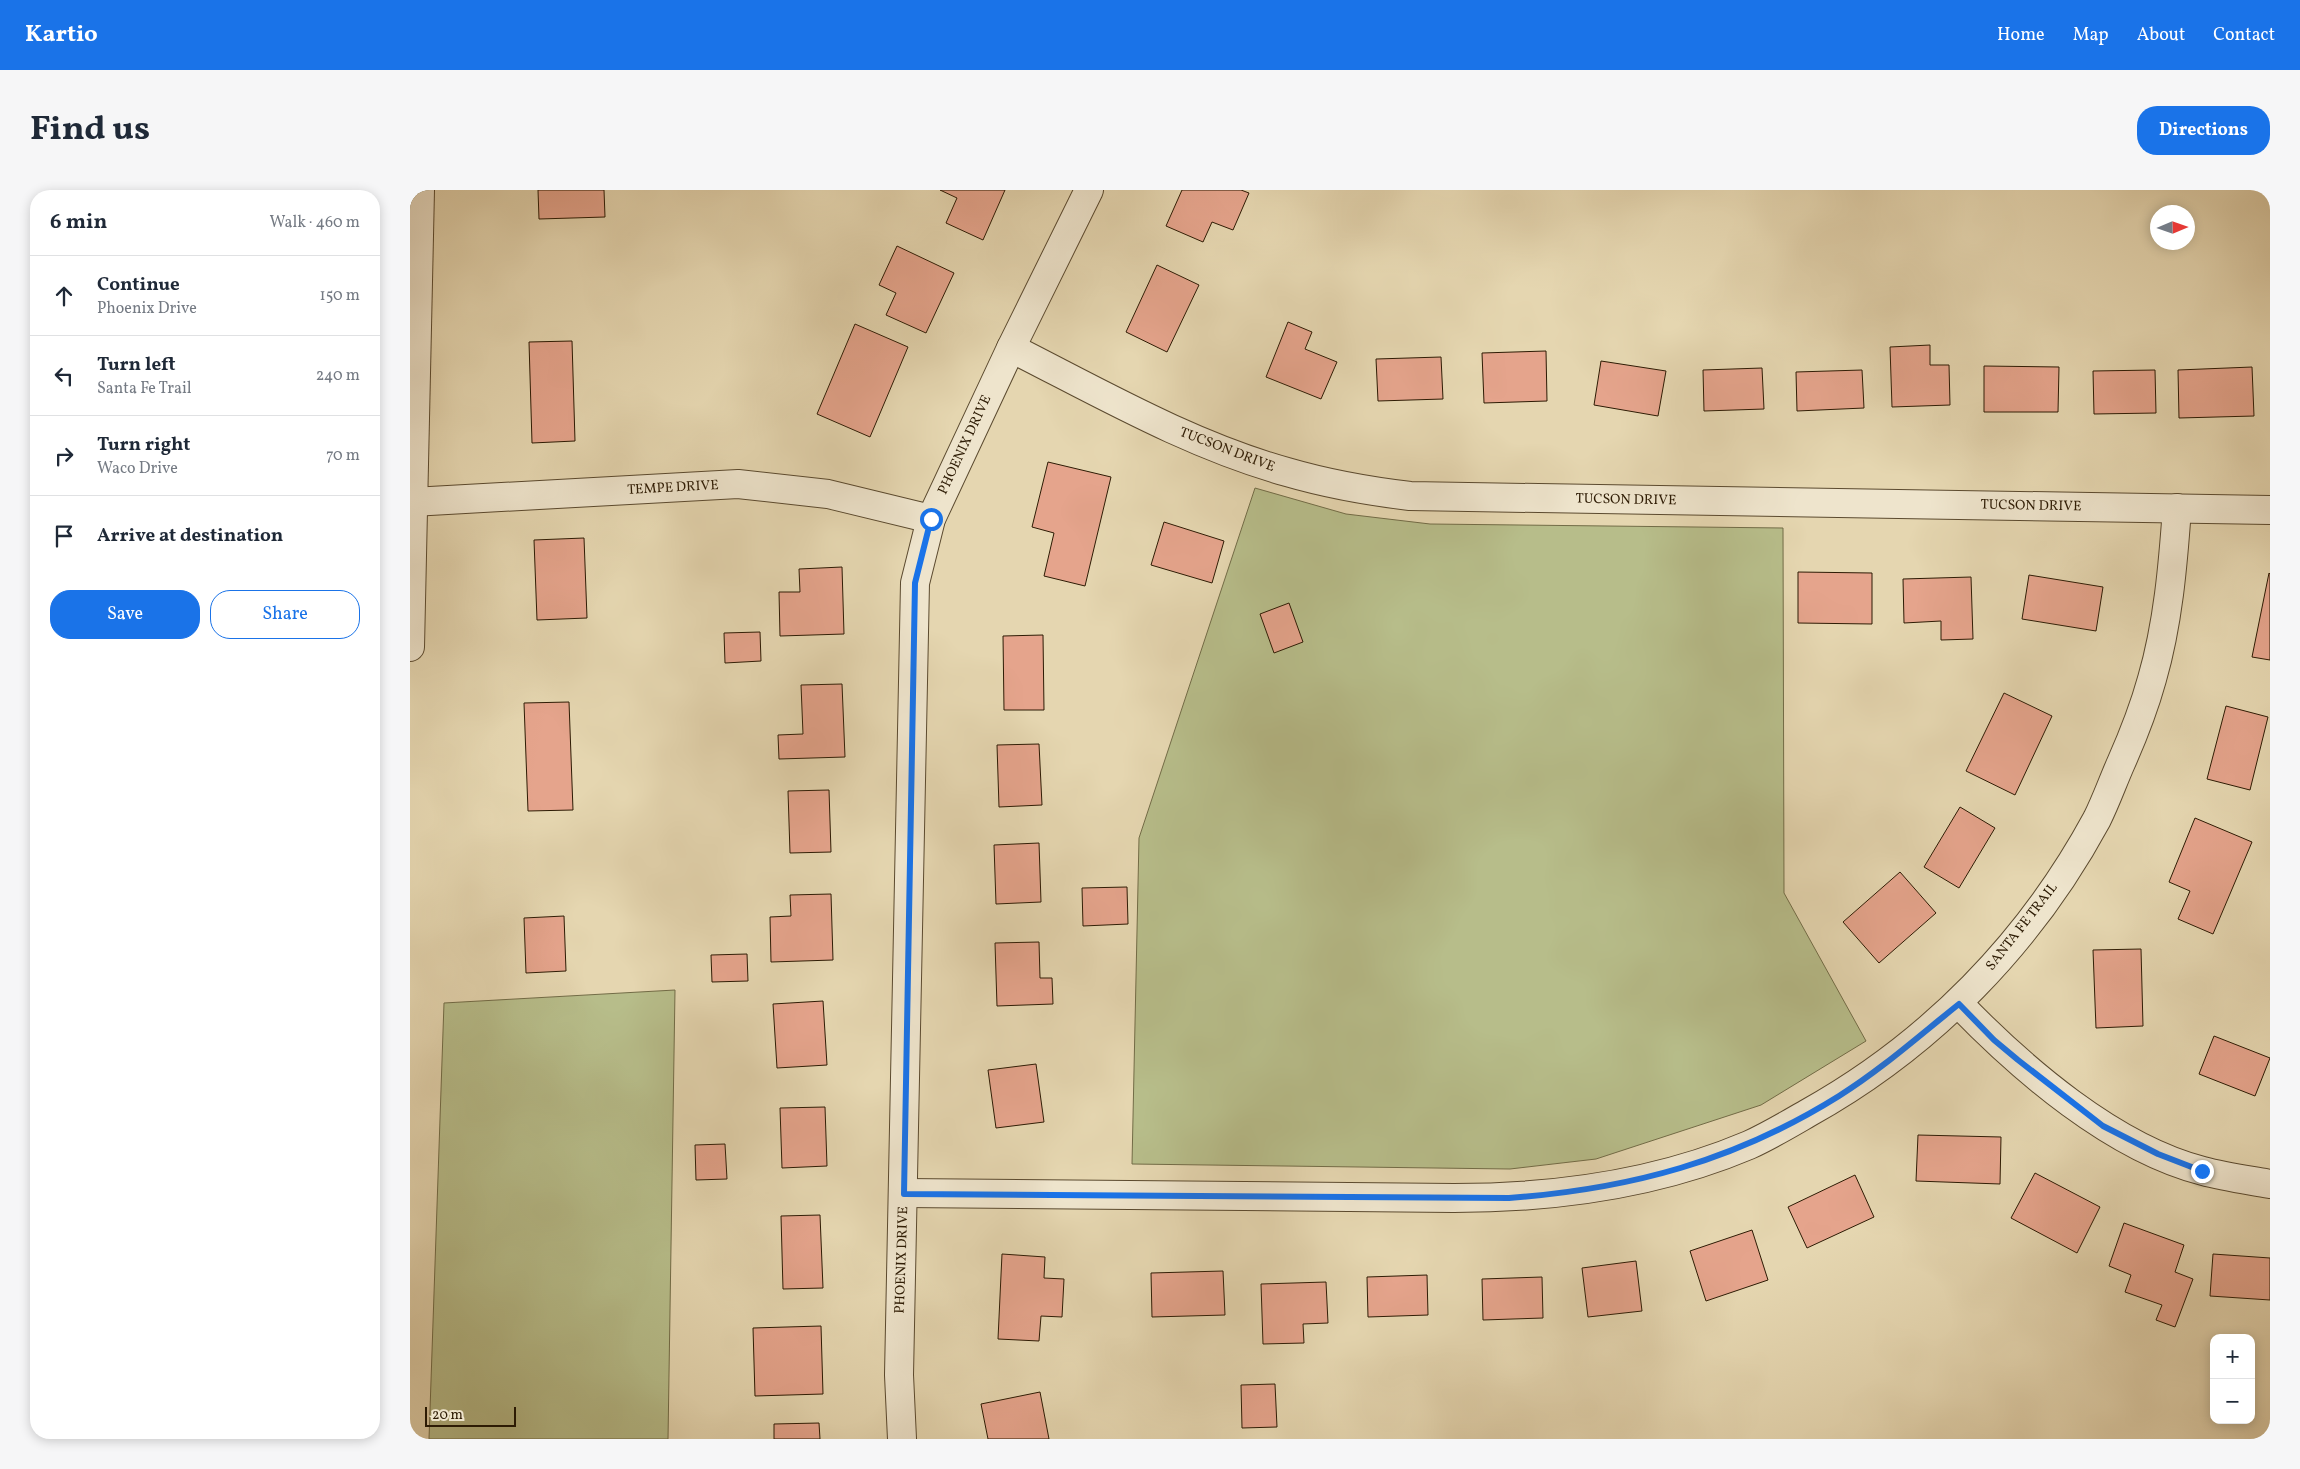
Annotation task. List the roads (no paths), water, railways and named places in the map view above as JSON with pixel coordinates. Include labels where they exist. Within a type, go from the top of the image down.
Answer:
[{"type":"street","points":[[410,647],[420,190]]},
{"type":"street","name":"PHOENIX DRIVE","points":[[902,1439],[898,1375],[904,1194],[915,583],[931,519],[1011,348],[1089,190]]},
{"type":"street","name":"TUCSON DRIVE","points":[[1011,348],[1179,432],[1285,472],[1371,491],[1445,498],[2270,510]]},
{"type":"street","name":"TEMPE DRIVE","points":[[412,502],[738,484],[828,494],[931,519]]},
{"type":"street","name":"SANTA FE TRAIL","points":[[904,1194],[1509,1198],[1559,1194],[1614,1186],[1705,1160],[1749,1144],[1780,1128],[1839,1096],[1878,1069],[1959,1004],[2009,950],[2071,865],[2098,816],[2135,729],[2152,679],[2172,569],[2178,508]]},
{"type":"street","points":[[1959,1004],[1994,1040],[2103,1126],[2158,1154],[2202,1171],[2270,1184]]}]
